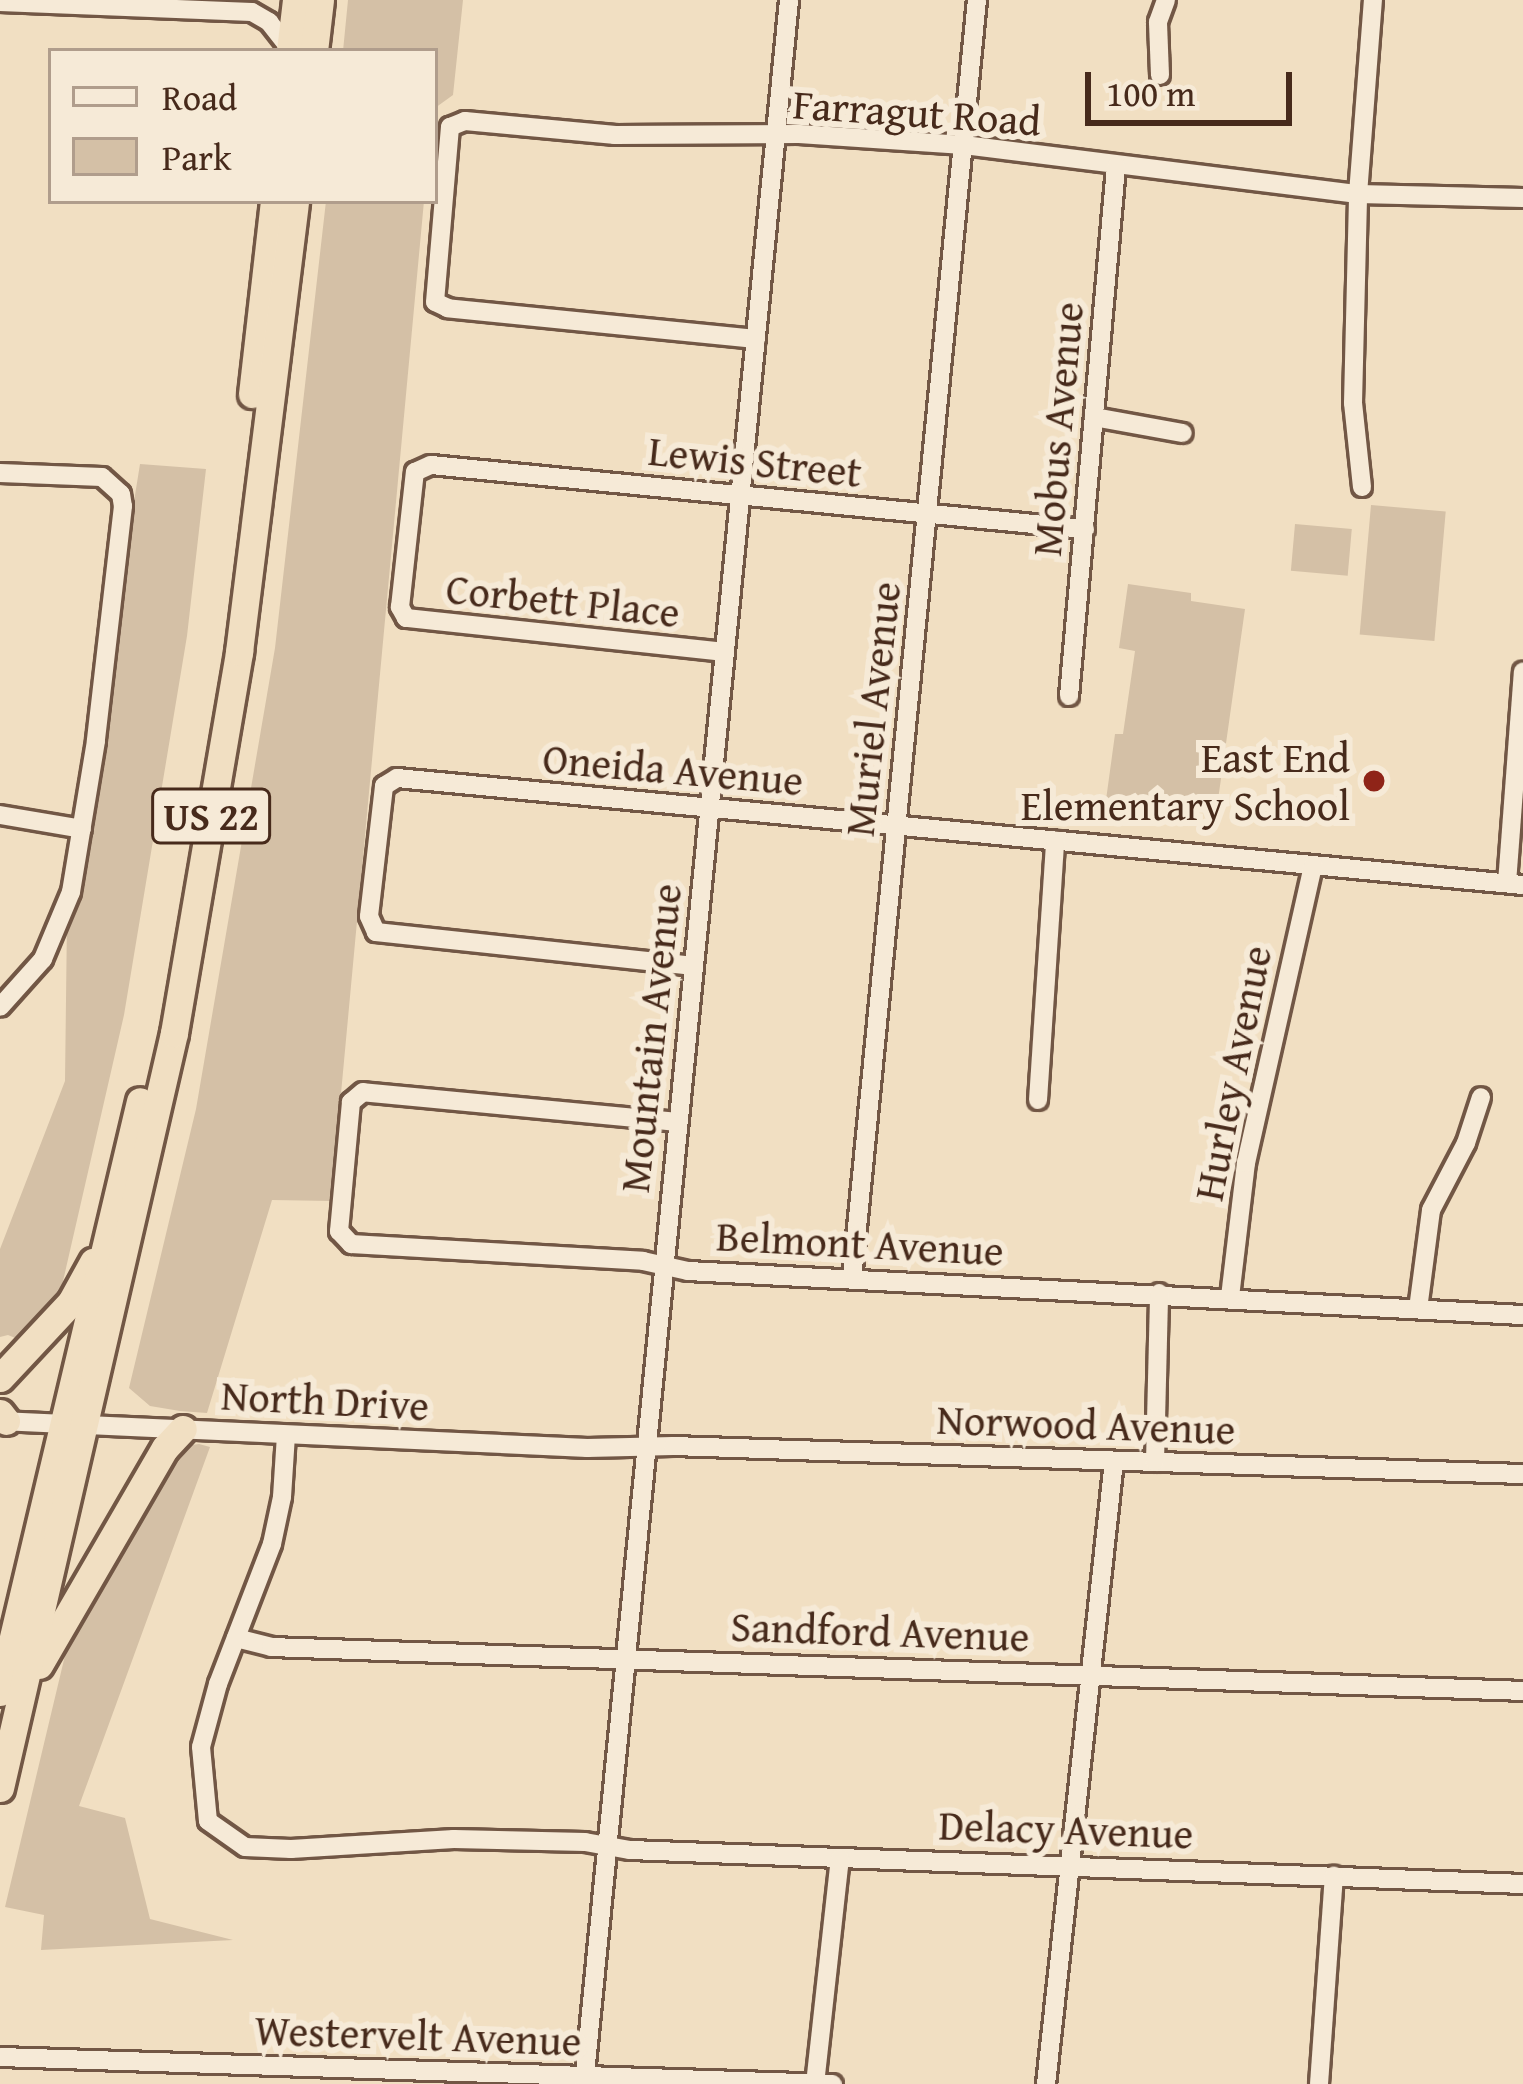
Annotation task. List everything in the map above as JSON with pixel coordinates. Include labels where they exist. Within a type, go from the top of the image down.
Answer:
[{"type":"highway","points":[[296,0],[298,48]]},
{"type":"highway","points":[[299,48],[320,0]]},
{"type":"highway","name":"US 22","points":[[77,1423],[114,1221],[167,979],[208,733],[274,204]]},
{"type":"highway","name":"US 22","points":[[0,1788],[13,1691],[174,1033],[239,652],[295,204]]},
{"type":"highway","points":[[1,1376],[70,1302],[114,1221]]},
{"type":"highway","points":[[13,1691],[165,1448],[183,1429]]},
{"type":"street","name":"Mountain Avenue","points":[[584,2080],[789,0]]},
{"type":"street","name":"Muriel Avenue","points":[[852,1280],[977,0]]},
{"type":"street","points":[[1160,74],[1158,22],[1166,0]]},
{"type":"street","points":[[1362,487],[1353,403],[1358,194],[1373,0]]},
{"type":"street","points":[[0,2],[252,12],[296,48]]},
{"type":"street","name":"Farragut Road","points":[[756,339],[448,308],[435,302],[450,127],[464,122],[615,135],[776,136],[964,146],[1358,194],[1523,198]]},
{"type":"street","name":"Mobus Avenue","points":[[1069,696],[1116,167]]},
{"type":"street","points":[[1094,417],[1183,433]]},
{"type":"street","name":"Lewis Street","points":[[419,467],[1085,530]]},
{"type":"street","name":"Corbett Place","points":[[419,467],[412,479],[400,607],[406,618],[724,652]]},
{"type":"street","points":[[0,473],[91,475],[112,482],[121,494],[96,741],[76,862],[55,937],[0,1007]]},
{"type":"street","points":[[1515,884],[1523,672]]},
{"type":"street","name":"Oneida Avenue","points":[[694,966],[376,932],[369,916],[381,796],[390,780],[1515,884]]},
{"type":"street","points":[[0,815],[82,829]]},
{"type":"street","points":[[1038,1100],[1055,842]]},
{"type":"street","name":"Hurley Avenue","points":[[1230,1297],[1246,1162],[1312,865]]},
{"type":"street","name":"Belmont Avenue","points":[[678,1122],[355,1095],[337,1222],[351,1244],[852,1280],[1523,1315]]},
{"type":"street","points":[[1418,1309],[1431,1210],[1466,1143],[1481,1097]]},
{"type":"street","points":[[1155,1462],[1160,1293]]},
{"type":"street","name":"North Drive","points":[[2,1418],[286,1435],[646,1448]]},
{"type":"street","points":[[236,1638],[278,1519],[286,1435]]},
{"type":"street","name":"Norwood Avenue","points":[[646,1448],[1523,1474]]},
{"type":"street","points":[[1046,2084],[1066,1864],[1114,1461]]},
{"type":"street","name":"Sandford Avenue","points":[[236,1638],[271,1647],[1523,1690]]},
{"type":"street","name":"Delacy Avenue","points":[[236,1638],[208,1714],[199,1769],[208,1821],[223,1836],[245,1847],[454,1839],[1523,1884]]},
{"type":"street","points":[[815,2084],[841,1858]]},
{"type":"street","points":[[1319,2084],[1334,1876]]},
{"type":"street","name":"Westervelt Avenue","points":[[0,2057],[584,2080],[833,2084]]},
{"type":"green space","points":[[348,0],[463,0],[453,95],[438,106],[438,48],[343,48]]},
{"type":"green space","points":[[326,204],[424,204],[331,1201],[272,1200],[207,1413],[180,1411],[150,1406],[129,1388],[196,1109],[275,648]]},
{"type":"green space","points":[[140,464],[206,469],[187,636],[124,1015],[47,1351],[8,1335],[0,1337],[0,1249],[65,1081],[67,919]]},
{"type":"green space","points":[[1371,505],[1446,512],[1434,641],[1360,635]]},
{"type":"green space","points":[[1295,524],[1352,529],[1348,576],[1291,571]]},
{"type":"green space","points":[[1128,584],[1191,593],[1191,601],[1245,609],[1217,807],[1175,801],[1173,809],[1106,800],[1115,734],[1123,734],[1135,651],[1119,648]]},
{"type":"green space","points":[[184,1446],[210,1447],[79,1806],[125,1818],[150,1919],[233,1940],[41,1950],[44,1915],[5,1907],[67,1647]]},
{"type":"place","name":"East End Elementary School","points":[[1374,781]]}]
